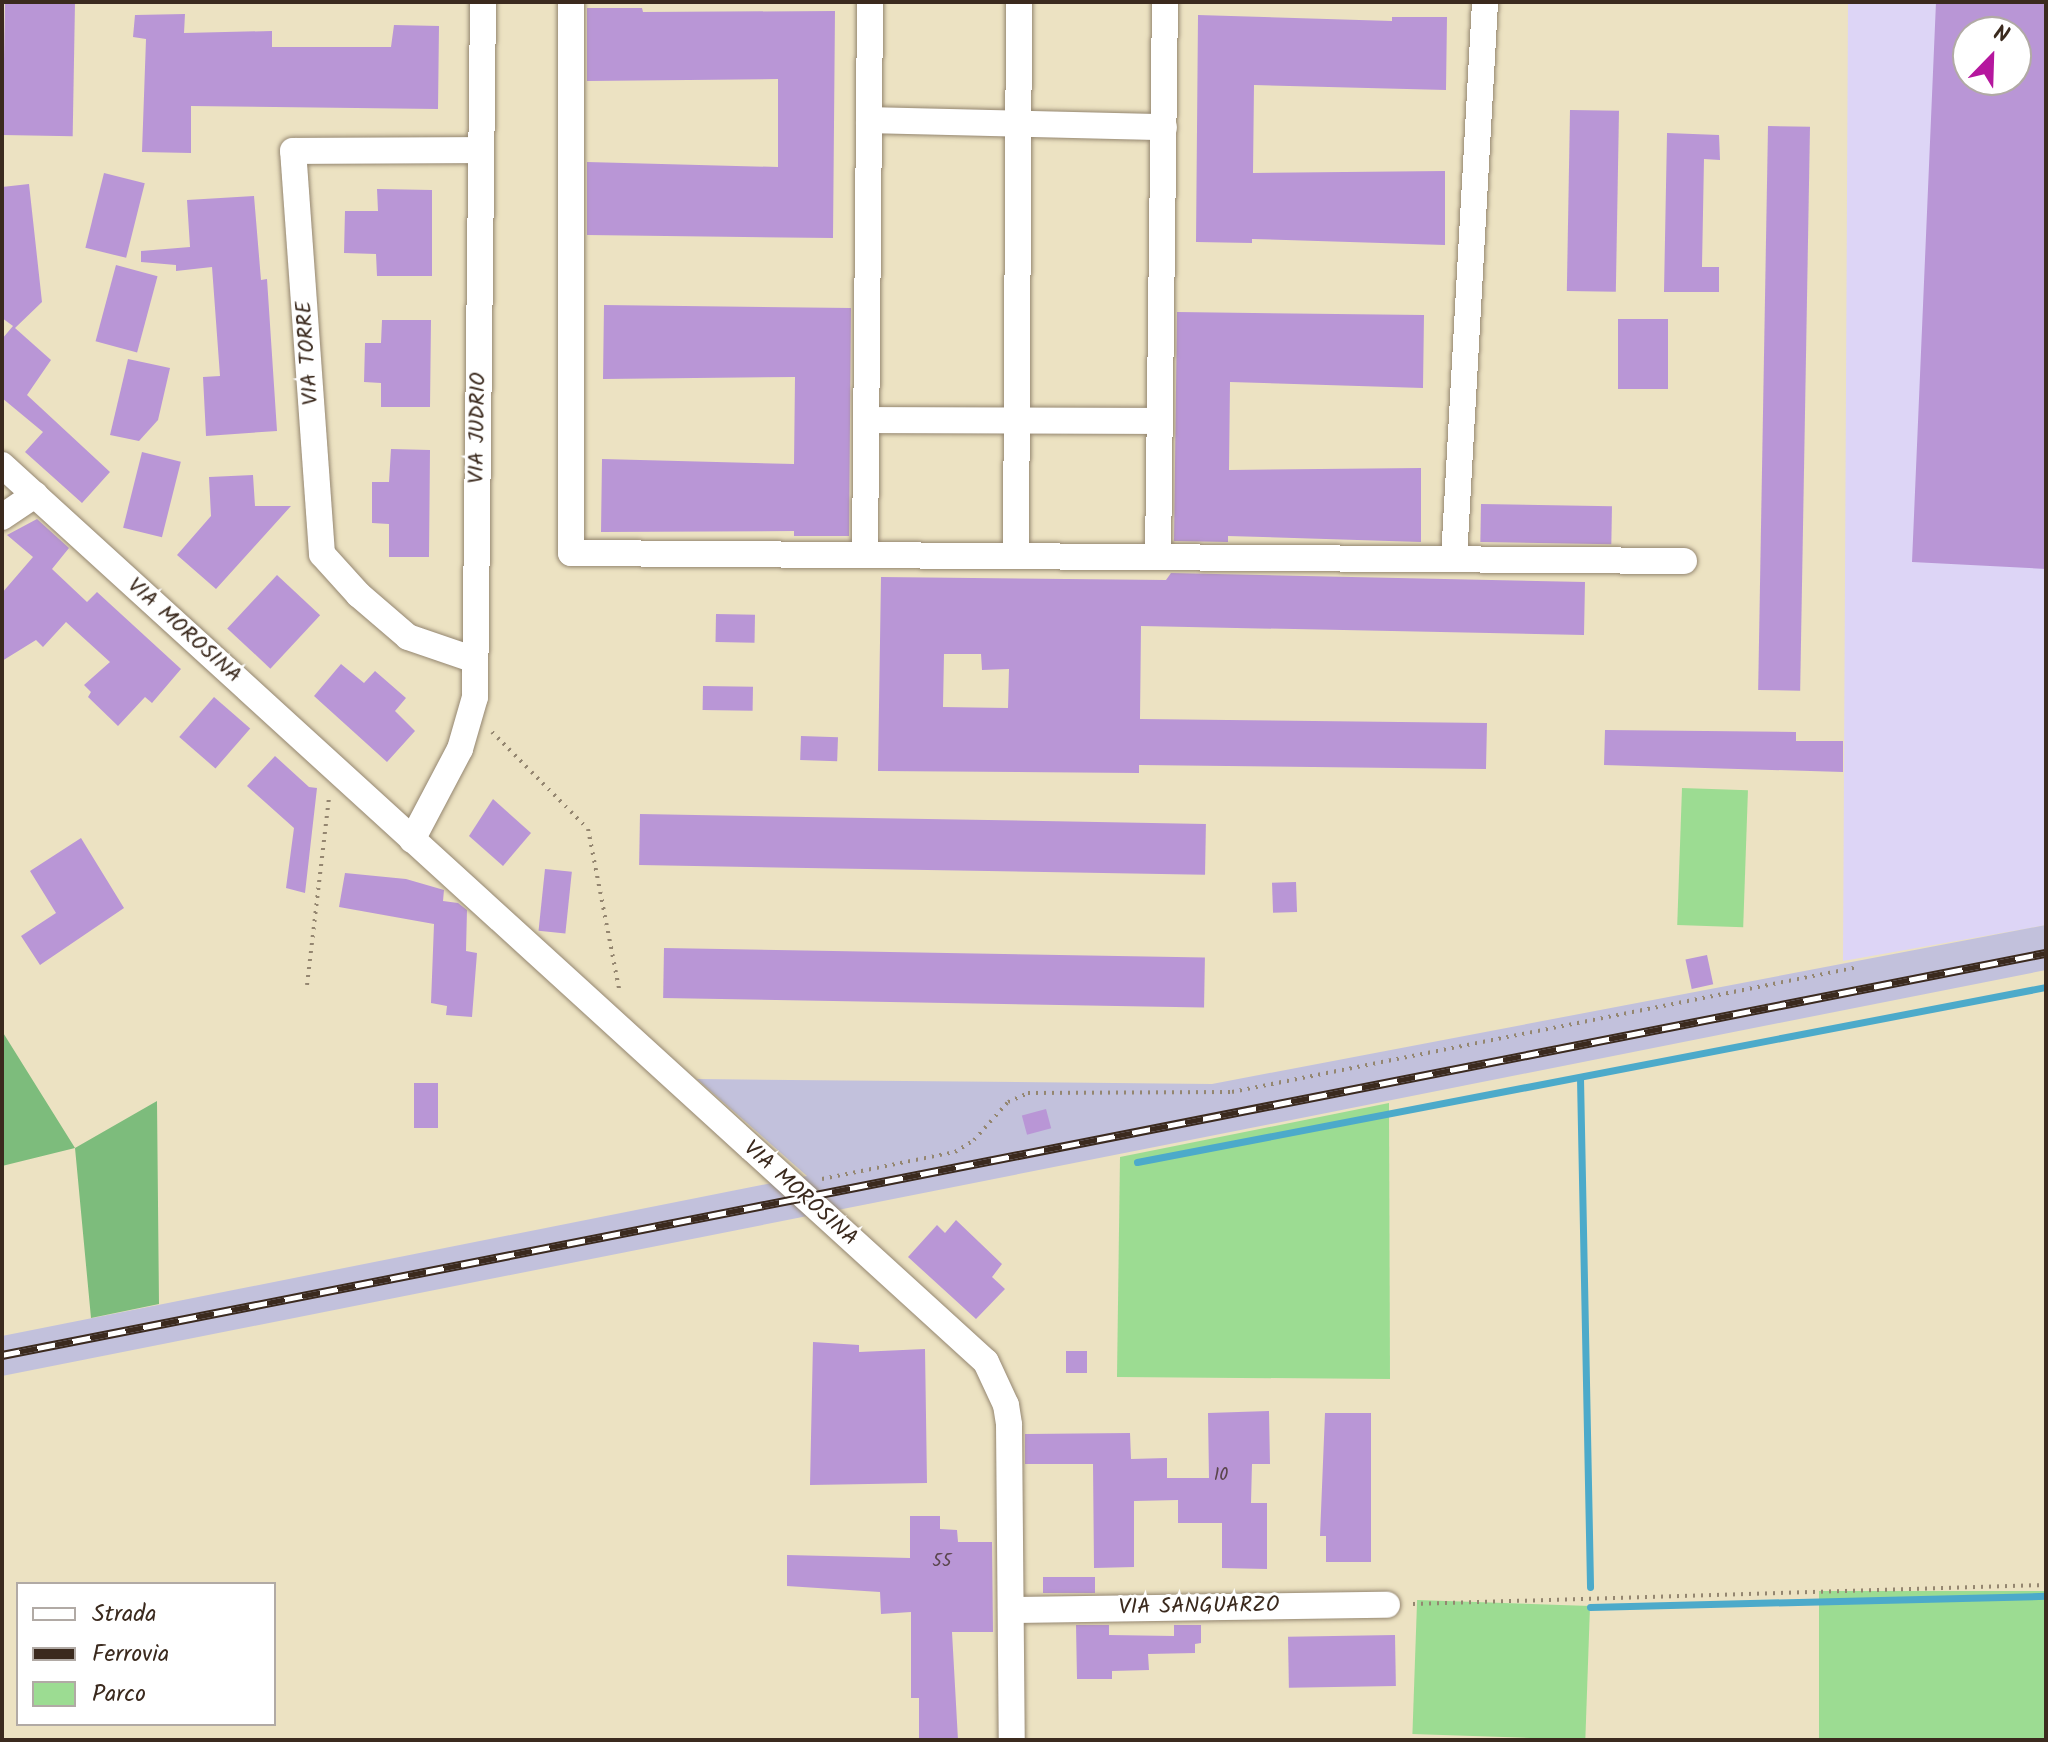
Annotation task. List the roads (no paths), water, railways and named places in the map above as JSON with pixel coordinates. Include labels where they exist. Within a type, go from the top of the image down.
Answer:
[{"type":"street","name":"VIA JUDRIO","points":[[412,840],[473,713],[483,2]]},
{"type":"street","points":[[571,2],[571,553],[1684,561]]},
{"type":"street","points":[[865,555],[870,2]]},
{"type":"street","points":[[1016,556],[1019,2]]},
{"type":"street","points":[[1158,557],[1165,2]]},
{"type":"street","points":[[1454,559],[1485,2]]},
{"type":"street","points":[[869,120],[1164,127]]},
{"type":"street","name":"VIA TORRE","points":[[475,660],[408,637],[359,595],[322,554],[293,151],[481,150]]},
{"type":"street","points":[[867,420],[1160,421]]},
{"type":"street","name":"VIA MOROSINA","points":[[2,465],[628,1034],[788,1185],[967,1344],[997,1381],[1009,1425],[1012,1740]]},
{"type":"street","points":[[2,517],[35,495]]},
{"type":"street","name":"VIA SANGUARZO","points":[[1011,1610],[1387,1605]]},
{"type":"waterway","points":[[1137,1162],[2046,987]]},
{"type":"waterway","points":[[1580,1078],[1590,1587]]},
{"type":"waterway","points":[[1590,1607],[2046,1596]]},
{"type":"railway","points":[[2,1355],[2046,953]]}]
